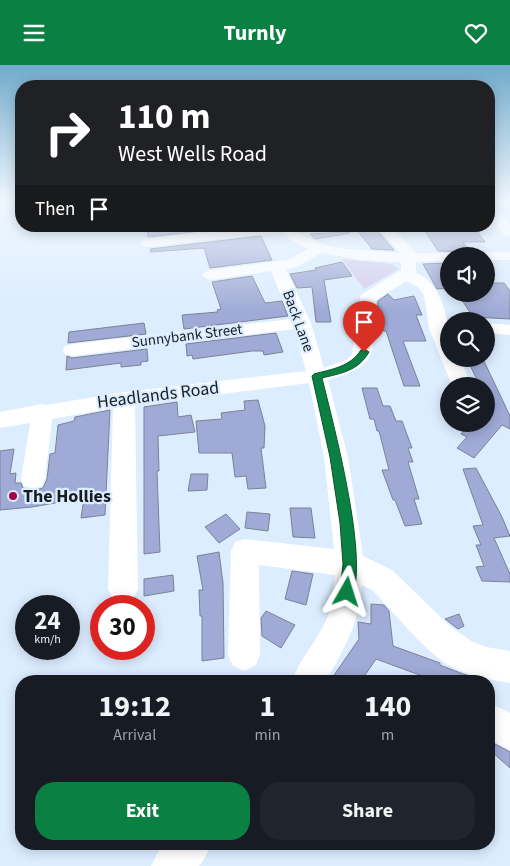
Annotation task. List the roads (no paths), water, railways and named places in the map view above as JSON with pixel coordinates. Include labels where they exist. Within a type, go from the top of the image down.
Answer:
[{"type":"street","points":[[148,243],[188,237]]},
{"type":"street","points":[[296,237],[319,248],[407,263],[440,258]]},
{"type":"street","points":[[415,238],[394,239],[407,263],[435,301],[440,333]]},
{"type":"street","points":[[217,274],[277,267],[297,262],[319,248]]},
{"type":"street","points":[[495,256],[510,256]]},
{"type":"street","name":"Headlands Road","points":[[0,420],[42,411],[124,399],[317,376],[341,371],[359,361],[364,352],[368,299],[407,263]]},
{"type":"street","name":"Back Lane","points":[[277,267],[302,323],[317,376],[336,457],[350,564],[346,606],[338,628],[311,675]]},
{"type":"street","name":"Sunnybank Street","points":[[72,349],[302,323]]},
{"type":"street","points":[[495,329],[510,330]]},
{"type":"street","points":[[123,589],[124,399]]},
{"type":"street","points":[[32,479],[42,411]]},
{"type":"street","points":[[244,655],[245,551],[350,564],[382,580],[438,637],[461,654],[486,663],[510,667]]},
{"type":"street","points":[[495,723],[510,732]]},
{"type":"street","points":[[172,866],[186,850]]},
{"type":"place","name":"The Hollies","points":[[13,496]]}]
